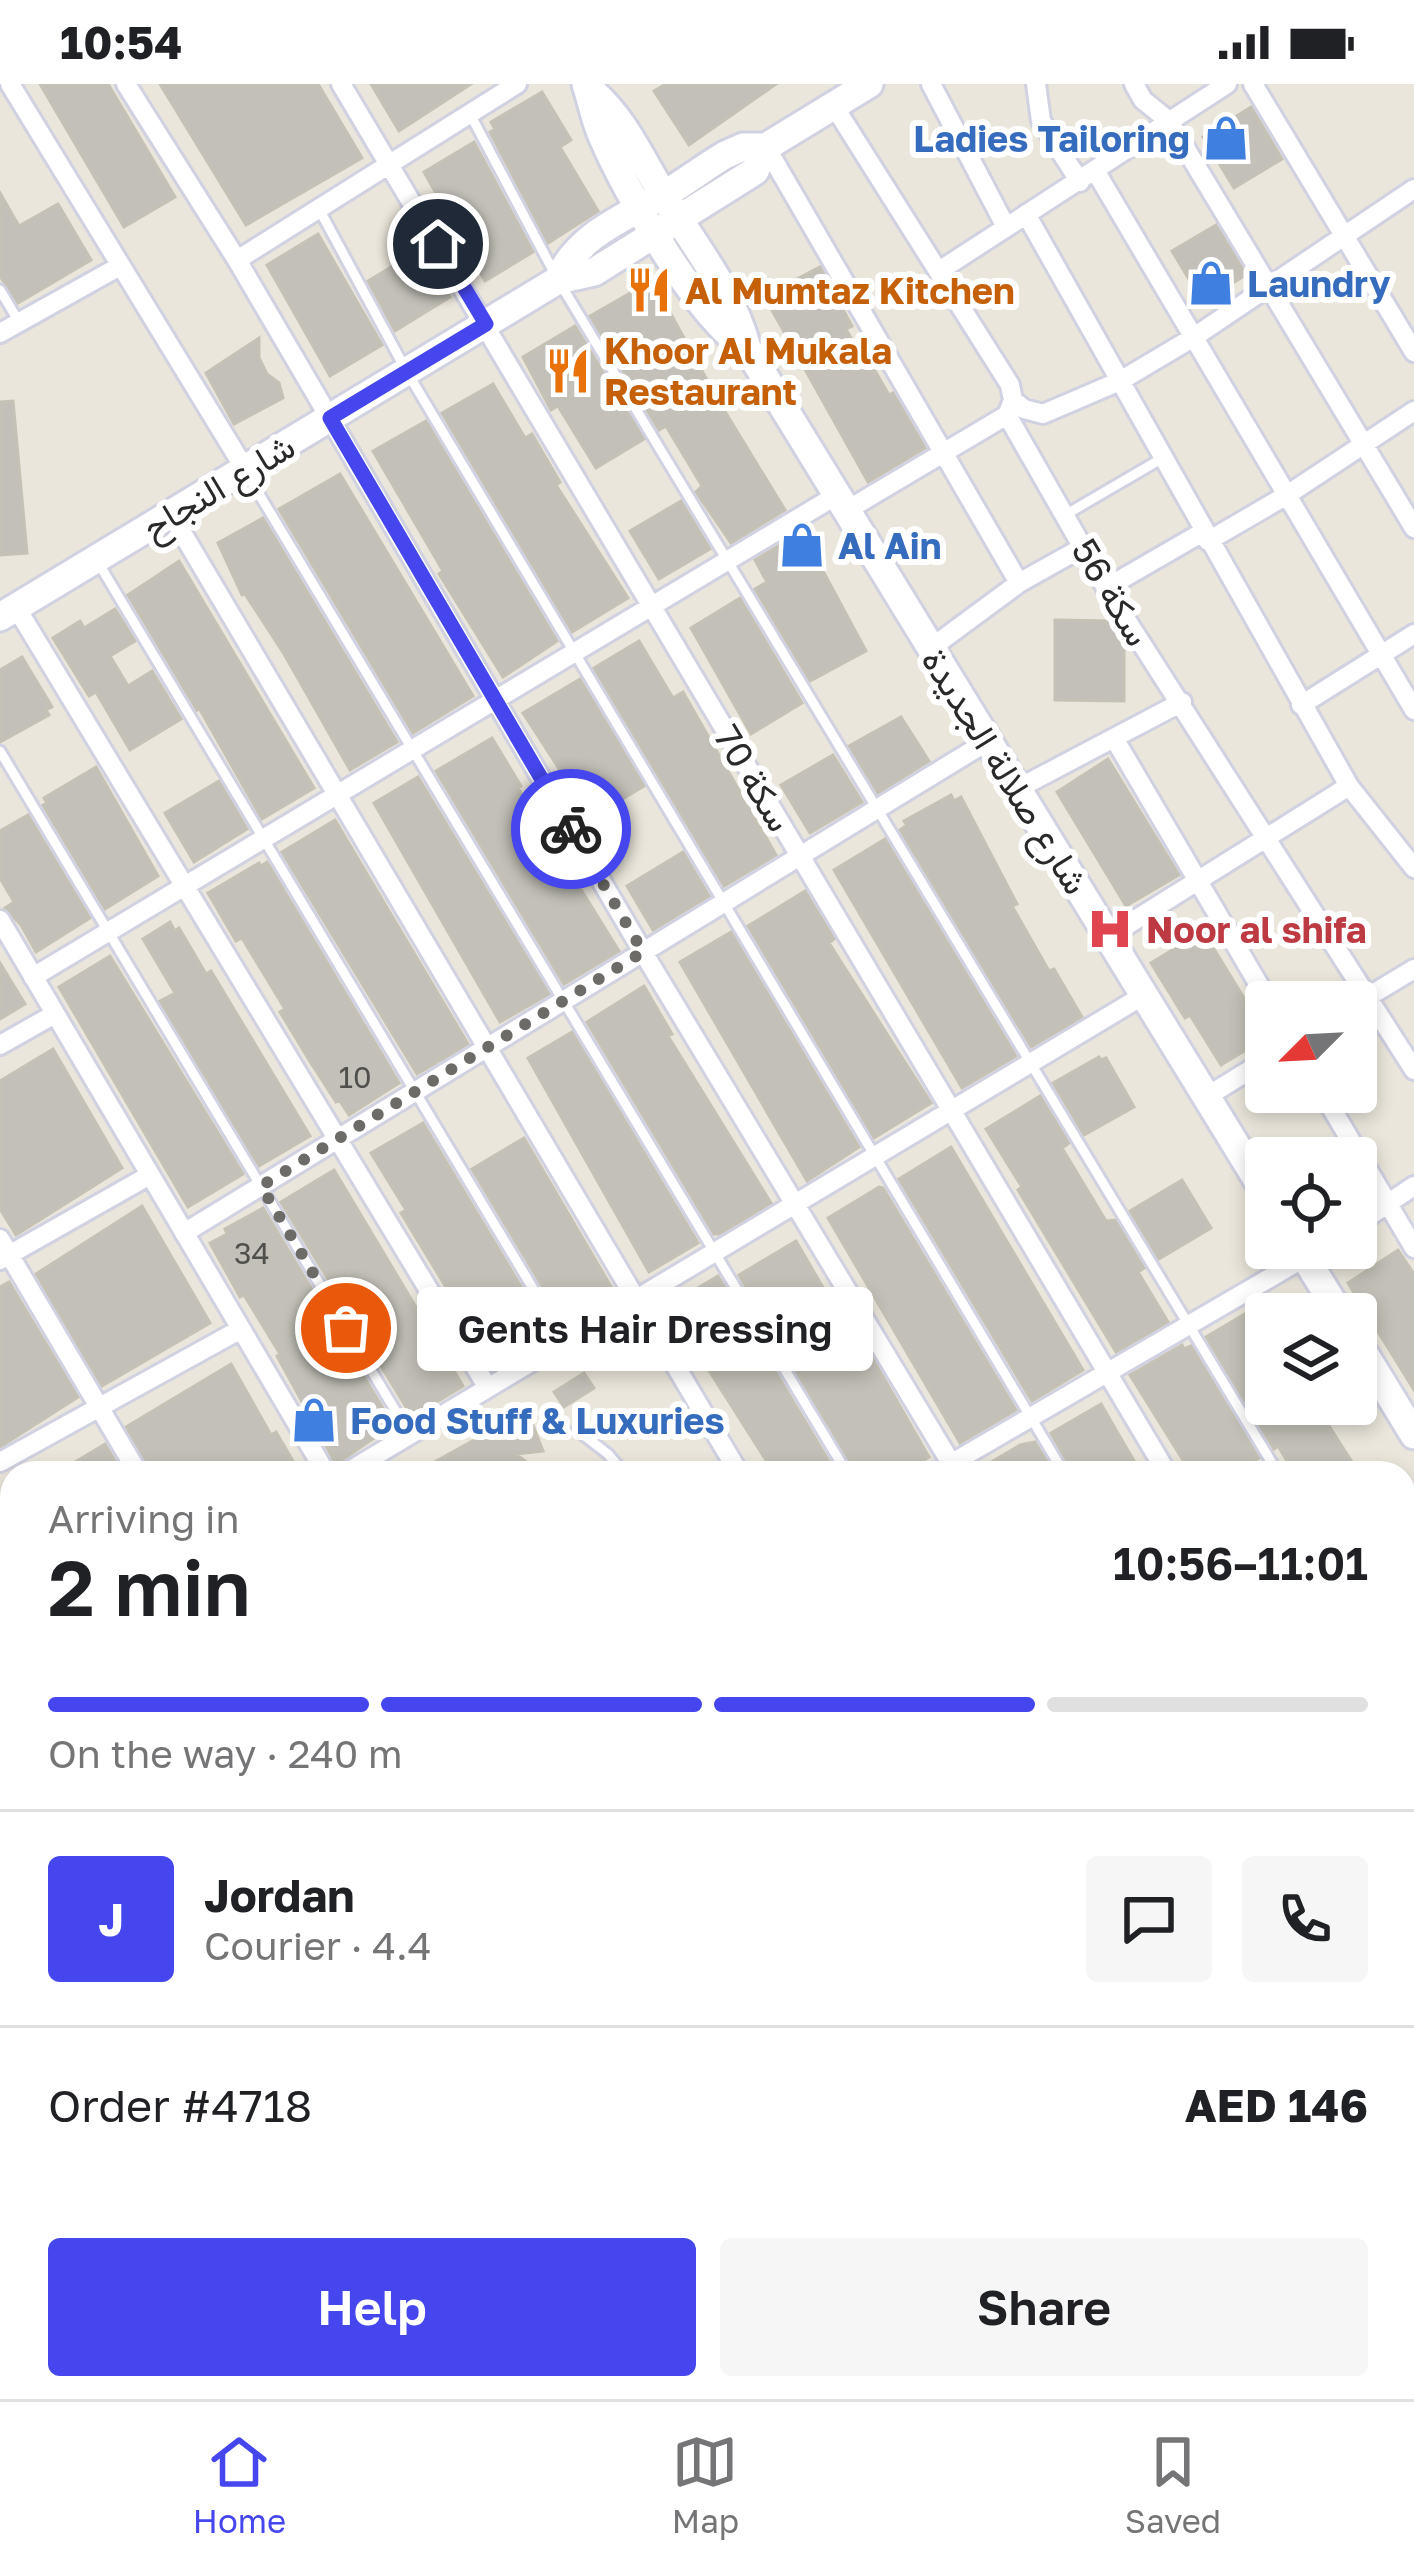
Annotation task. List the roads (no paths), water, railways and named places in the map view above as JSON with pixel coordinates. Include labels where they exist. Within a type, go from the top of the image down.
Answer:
[{"type":"street","points":[[10,84],[244,470]]},
{"type":"street","points":[[126,84],[237,260],[943,1461]]},
{"type":"street","name":"سكة 70","points":[[341,84],[1160,1461]]},
{"type":"street","points":[[237,260],[517,84]]},
{"type":"street","name":"شارع النجاح","points":[[8,612],[558,280],[579,279],[620,257],[710,164],[743,146],[766,147],[869,84]]},
{"type":"street","points":[[931,84],[1006,227]]},
{"type":"street","points":[[1036,84],[1041,122],[1088,177],[1194,337],[1414,710]]},
{"type":"street","points":[[1134,84],[1143,100],[1169,121],[1414,528]]},
{"type":"street","points":[[939,271],[1226,84]]},
{"type":"street","points":[[1252,84],[1414,352]]},
{"type":"street","name":"شارع صلالة الجديدة","points":[[590,85],[602,137],[631,163],[693,267],[730,299],[746,348],[1245,1160]]},
{"type":"street","name":"سكة 56","points":[[834,106],[1010,385],[1010,407],[1106,588],[1266,836],[1351,981]]},
{"type":"street","points":[[766,147],[1019,583]]},
{"type":"street","name":"شارع النجاح","points":[[558,280],[565,263],[602,230],[717,197],[755,171],[766,147]]},
{"type":"street","points":[[602,230],[631,163],[685,168],[710,164]]},
{"type":"street","points":[[620,257],[693,267],[717,197]]},
{"type":"street","points":[[33,977],[728,560],[945,453],[1010,407],[1043,414],[1120,382],[1343,235],[1411,197]]},
{"type":"street","points":[[1026,214],[1349,786],[1414,868]]},
{"type":"street","points":[[0,333],[120,266]]},
{"type":"street","points":[[1106,588],[1287,495],[1414,411]]},
{"type":"street","points":[[171,514],[731,1461]]},
{"type":"street","points":[[931,648],[1019,583],[1085,546]]},
{"type":"street","points":[[8,612],[184,886],[488,1388]]},
{"type":"street","points":[[1301,704],[1414,634]]},
{"type":"street","points":[[1017,789],[1182,702]]},
{"type":"street","points":[[1114,738],[1257,981]]},
{"type":"street","points":[[184,1233],[988,741]]},
{"type":"street","points":[[1108,937],[1349,786]]},
{"type":"street","points":[[0,920],[319,1461]]},
{"type":"street","points":[[1377,991],[1414,969]]},
{"type":"street","points":[[376,1461],[410,1435],[1144,995]]},
{"type":"street","points":[[0,1046],[55,1014]]},
{"type":"street","name":"سكة 56","points":[[1377,1020],[1414,1070]]},
{"type":"street","points":[[1206,1096],[1245,1073]]},
{"type":"street","points":[[1334,1113],[1414,1248]]},
{"type":"street","points":[[132,1461],[3,1251],[150,1174]]},
{"type":"street","points":[[1377,1211],[1414,1186]]},
{"type":"street","points":[[962,1461],[1281,1269]]},
{"type":"street","points":[[2,1461],[242,1329]]},
{"type":"street","points":[[1377,1374],[1414,1435]]},
{"type":"lane","points":[[470,114],[558,280],[1271,1461]]},
{"type":"lane","points":[[319,209],[407,372],[1057,1461]]},
{"type":"lane","points":[[0,290],[19,322]]},
{"type":"lane","points":[[1066,515],[1161,459]]},
{"type":"lane","points":[[244,470],[840,1461]]},
{"type":"lane","points":[[96,559],[565,1342]]},
{"type":"lane","points":[[0,751],[410,1435]]},
{"type":"lane","points":[[577,1430],[614,1461]]},
{"type":"place","name":"Ladies Tailoring","points":[[1226,138]]},
{"type":"place","name":"Laundry","points":[[1211,283]]},
{"type":"place","name":"Al Mumtaz Kitchen","points":[[649,290]]},
{"type":"place","name":"Khoor Al Mukala Restaurant","points":[[568,371]]},
{"type":"place","name":"Al Ain","points":[[802,545]]},
{"type":"place","name":"Noor al shifa","points":[[1110,929]]},
{"type":"place","name":"Gents Hair Dressing","points":[[346,1328]]},
{"type":"place","name":"Food Stuff & Luxuries","points":[[314,1420]]}]
